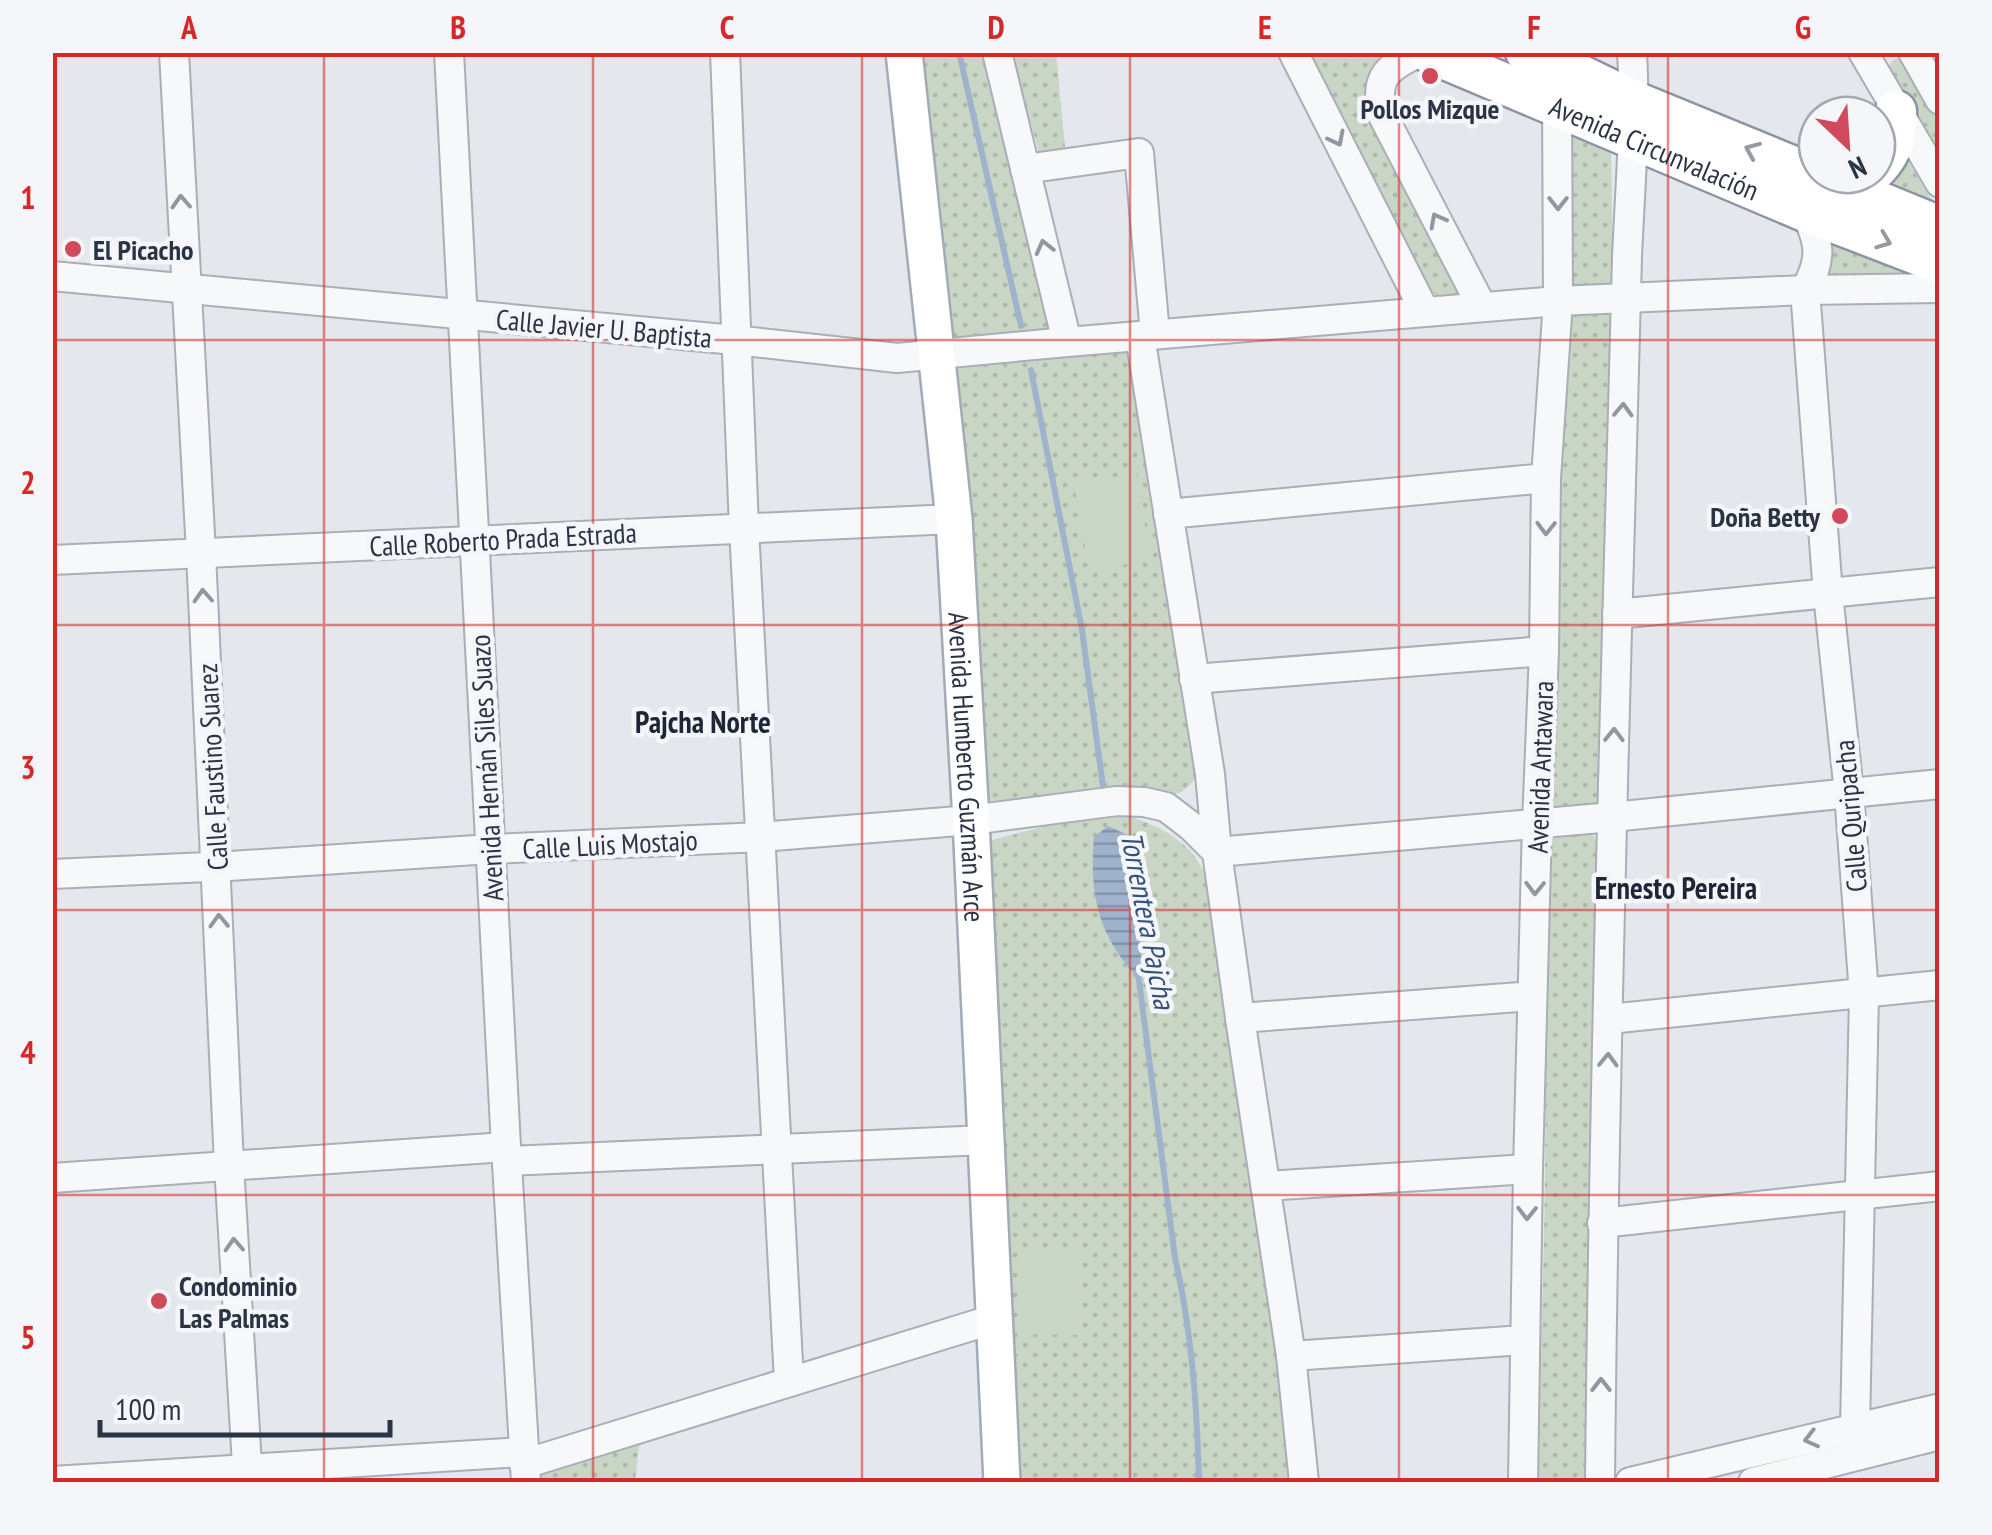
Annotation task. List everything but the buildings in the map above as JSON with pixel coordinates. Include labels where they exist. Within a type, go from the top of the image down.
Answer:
[{"type":"highway","name":"Avenida Circunvalación","points":[[1429,52],[1558,106],[1634,119]]},
{"type":"highway","name":"Avenida Circunvalación","points":[[1544,56],[1634,119],[1816,196],[1940,263]]},
{"type":"highway","name":"Avenida Circunvalación","points":[[1816,196],[1940,227]]},
{"type":"main road","name":"Avenida Humberto Guzmán Arce","points":[[904,52],[954,520],[1002,1482]]},
{"type":"street","name":"Calle Faustino Suarez","points":[[174,52],[248,1475]]},
{"type":"street","name":"Avenida Hernán Siles Suazo","points":[[449,52],[524,1466]]},
{"type":"street","points":[[725,52],[744,528],[790,1382]]},
{"type":"street","points":[[997,52],[1025,169],[1044,344]]},
{"type":"street","points":[[1293,52],[1425,312]]},
{"type":"street","points":[[1420,52],[1383,76],[1379,88],[1382,114],[1482,307]]},
{"type":"street","points":[[1600,1482],[1602,1223],[1634,119],[1632,52]]},
{"type":"street","points":[[1863,52],[1887,95]]},
{"type":"street","points":[[1913,52],[1940,100]]},
{"type":"street","name":"Avenida Antawara","points":[[1522,1482],[1546,478],[1558,301],[1558,106],[1544,56]]},
{"type":"street","points":[[1897,113],[1940,182]]},
{"type":"street","points":[[1025,169],[1139,153],[1147,335],[1168,514],[1210,774],[1240,1018],[1292,1356],[1304,1482]]},
{"type":"street","name":"Calle Quripacha","points":[[1816,196],[1814,230],[1819,254],[1816,271],[1804,290],[1864,994],[1856,1428]]},
{"type":"street","name":"Calle Javier U. Baptista","points":[[52,276],[897,358],[1558,301],[1940,288]]},
{"type":"street","points":[[1168,514],[1546,478]]},
{"type":"street","name":"Calle Roberto Prada Estrada","points":[[52,560],[954,520]]},
{"type":"street","points":[[1617,614],[1940,582]]},
{"type":"street","points":[[1194,680],[1544,651]]},
{"type":"street","points":[[1166,807],[1185,802],[1200,791],[1210,774]]},
{"type":"street","points":[[1217,852],[1940,784]]},
{"type":"street","name":"Calle Luis Mostajo","points":[[52,874],[760,837],[971,820],[1106,803],[1144,802],[1166,807]]},
{"type":"street","points":[[1166,807],[1217,852]]},
{"type":"street","points":[[1609,1019],[1940,985]]},
{"type":"street","points":[[1240,1018],[1532,996]]},
{"type":"street","points":[[52,1178],[229,1165],[986,1140]]},
{"type":"street","points":[[1266,1186],[1528,1170]]},
{"type":"street","points":[[1602,1223],[1940,1186]]},
{"type":"street","points":[[52,1481],[524,1466],[994,1319]]},
{"type":"street","points":[[1292,1356],[1524,1340]]},
{"type":"street","points":[[1630,1482],[1940,1408]]},
{"type":"street","points":[[1753,1482],[1801,1477],[1940,1435]]},
{"type":"green space","points":[[917,53],[986,53],[1052,331],[960,343],[950,337]]},
{"type":"green space","points":[[1011,53],[1056,53],[1066,158],[1040,156]]},
{"type":"green space","points":[[1303,53],[1393,53],[1374,79],[1460,294],[1445,297],[1430,290]]},
{"type":"green space","points":[[1897,58],[1905,64],[1939,125],[1939,163],[1888,70]]},
{"type":"green space","points":[[1564,126],[1611,147],[1613,278],[1609,286],[1573,290],[1569,286]]},
{"type":"green space","points":[[1903,153],[1935,205],[1897,188],[1897,162]]},
{"type":"green space","points":[[1839,239],[1938,277],[1824,276],[1832,246]]},
{"type":"green space","points":[[1606,308],[1612,313],[1603,806],[1552,814],[1566,322],[1569,313]]},
{"type":"green space","points":[[1126,351],[1137,379],[1197,772],[1194,781],[1180,793],[997,810],[985,803],[953,364]]},
{"type":"green space","points":[[1136,473],[1151,560],[1089,571],[1074,484]]},
{"type":"green space","points":[[1112,812],[1152,825],[1176,838],[1196,858],[1208,885],[1271,1309],[1292,1482],[1020,1482],[1007,1325],[984,842]]},
{"type":"green space","points":[[1591,832],[1599,845],[1588,1482],[1533,1482],[1544,1245],[1546,848],[1549,835]]},
{"type":"green space","points":[[1023,1249],[1080,1250],[1077,1335],[1021,1334]]},
{"type":"green space","points":[[640,1437],[635,1482],[541,1482],[539,1467]]},
{"type":"water","points":[[1108,826],[1132,837],[1141,908],[1140,980],[1114,948],[1095,896],[1094,837]]},
{"type":"waterway","name":"Torrentera Pajcha","points":[[959,52],[1021,326]]},
{"type":"waterway","name":"Torrentera Pajcha","points":[[1031,370],[1082,630],[1104,794]]},
{"type":"waterway","name":"Torrentera Pajcha","points":[[1138,973],[1175,1258],[1190,1341],[1199,1482]]},
{"type":"place","name":"Pollos Mizque","points":[[1430,76]]},
{"type":"place","name":"El Picacho","points":[[73,249]]},
{"type":"place","name":"Doña Betty","points":[[1840,516]]},
{"type":"place","name":"Condominio Las Palmas","points":[[159,1301]]},
{"type":"district","name":"Pajcha Norte","points":[[703,721]]},
{"type":"district","name":"Ernesto Pereira","points":[[1676,887]]}]
